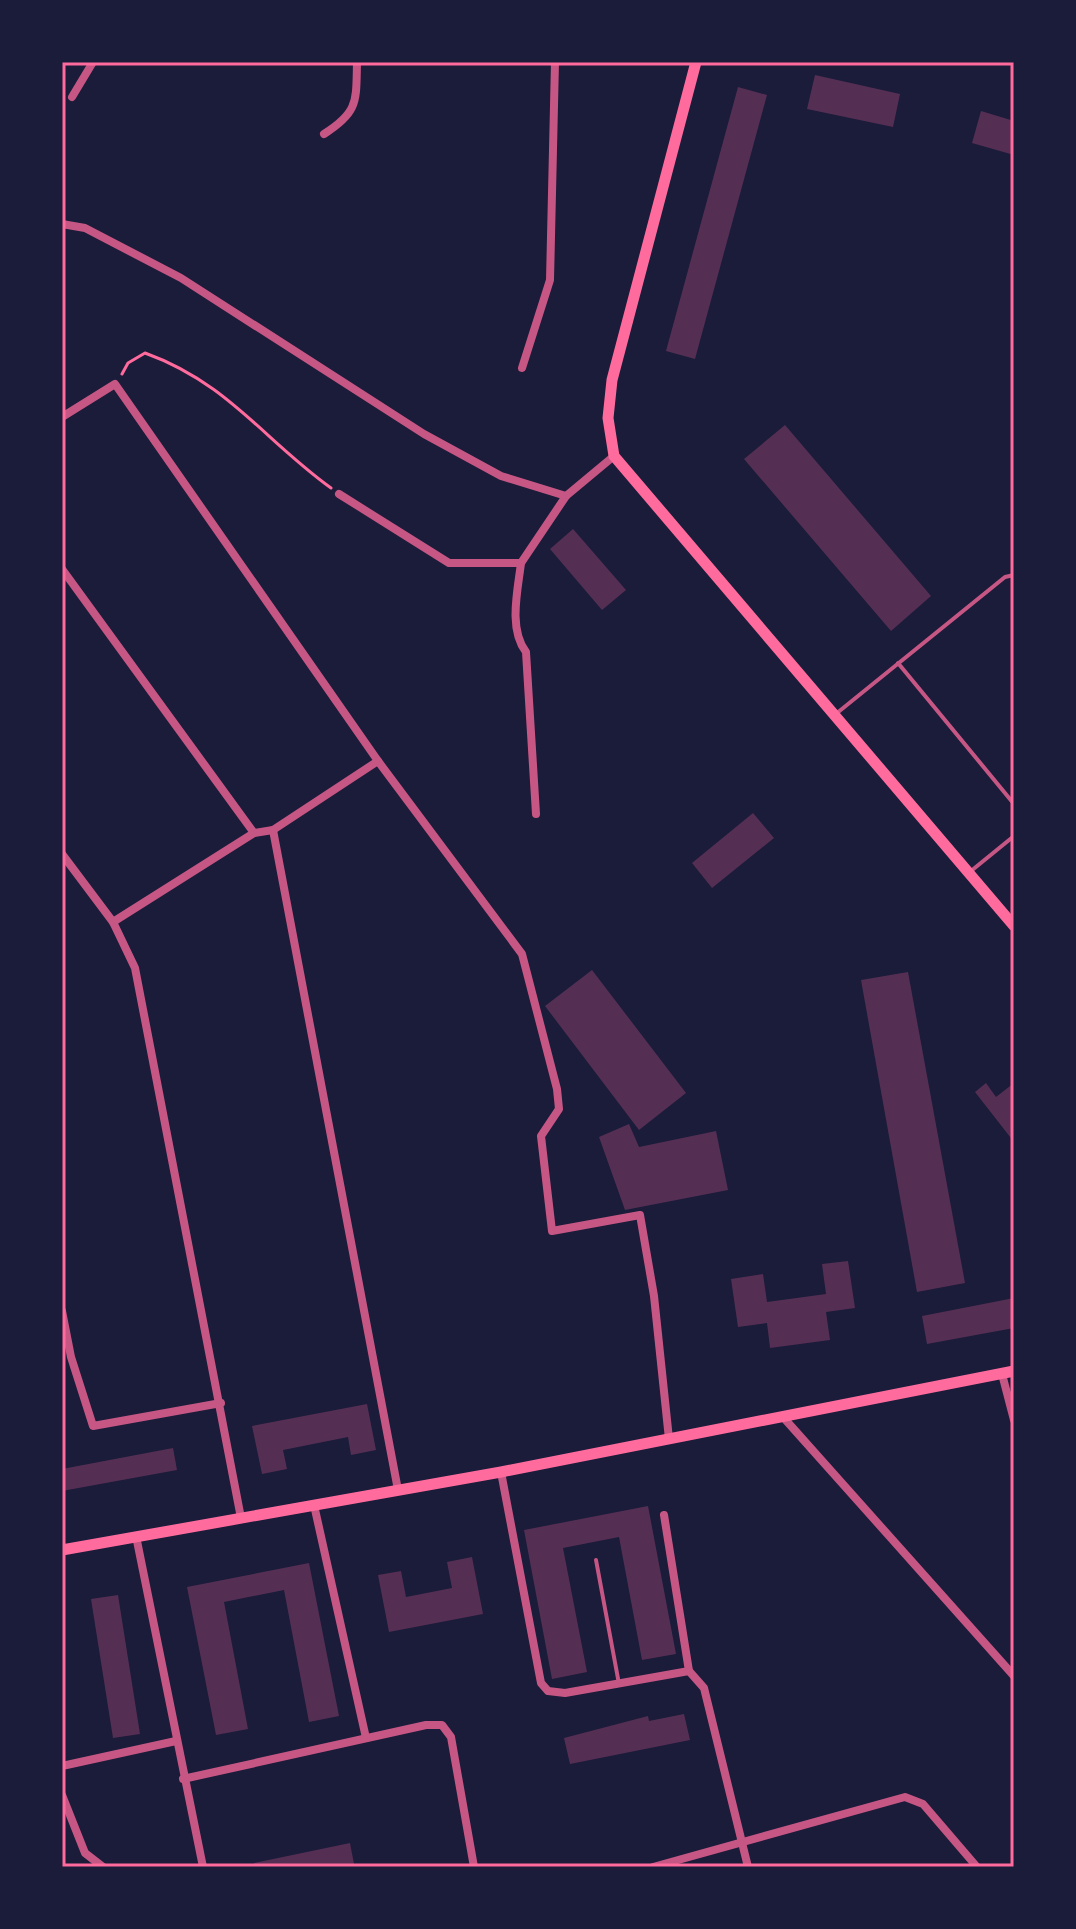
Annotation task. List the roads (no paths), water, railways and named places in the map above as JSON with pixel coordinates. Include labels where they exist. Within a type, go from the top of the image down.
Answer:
[{"type":"main road","points":[[696,62],[612,380],[608,418],[614,456],[1014,926]]},
{"type":"main road","points":[[62,1550],[501,1472],[1008,1373]]},
{"type":"street","points":[[72,97],[93,62]]},
{"type":"street","points":[[324,134],[346,120],[356,97],[357,62]]},
{"type":"street","points":[[522,368],[550,280],[555,62]]},
{"type":"street","points":[[62,224],[85,228],[181,278],[424,434],[501,476],[566,496]]},
{"type":"street","points":[[62,417],[115,384],[378,761],[522,954],[557,1089],[559,1109],[541,1136],[552,1231],[640,1215],[654,1296],[669,1439]]},
{"type":"street","points":[[536,814],[528,667],[515,614],[521,563],[566,496],[614,456]]},
{"type":"street","points":[[339,494],[449,563],[521,563]]},
{"type":"street","points":[[62,569],[254,833]]},
{"type":"street","points":[[113,922],[254,833],[273,830],[378,761]]},
{"type":"street","points":[[273,830],[398,1490]]},
{"type":"street","points":[[62,854],[113,922],[135,968],[241,1518]]},
{"type":"street","points":[[62,1311],[66,1356],[93,1426],[221,1403]]},
{"type":"street","points":[[1008,1373],[1014,1420]]},
{"type":"street","points":[[783,1417],[1014,1676]]},
{"type":"street","points":[[501,1472],[541,1683],[548,1691],[565,1693],[689,1671]]},
{"type":"street","points":[[314,1505],[366,1738]]},
{"type":"street","points":[[664,1515],[689,1671],[704,1688],[739,1844],[748,1867]]},
{"type":"street","points":[[136,1536],[203,1867]]},
{"type":"street","points":[[183,1779],[426,1725],[442,1725],[451,1737],[474,1867]]},
{"type":"street","points":[[62,1766],[176,1741]]},
{"type":"street","points":[[62,1795],[85,1853],[103,1867]]},
{"type":"street","points":[[653,1867],[905,1797],[923,1804],[977,1867]]},
{"type":"lane","points":[[834,715],[1005,577],[1014,575]]},
{"type":"lane","points":[[898,663],[1014,804]]},
{"type":"lane","points":[[969,873],[1014,836]]},
{"type":"lane","points":[[596,1560],[619,1684]]}]
